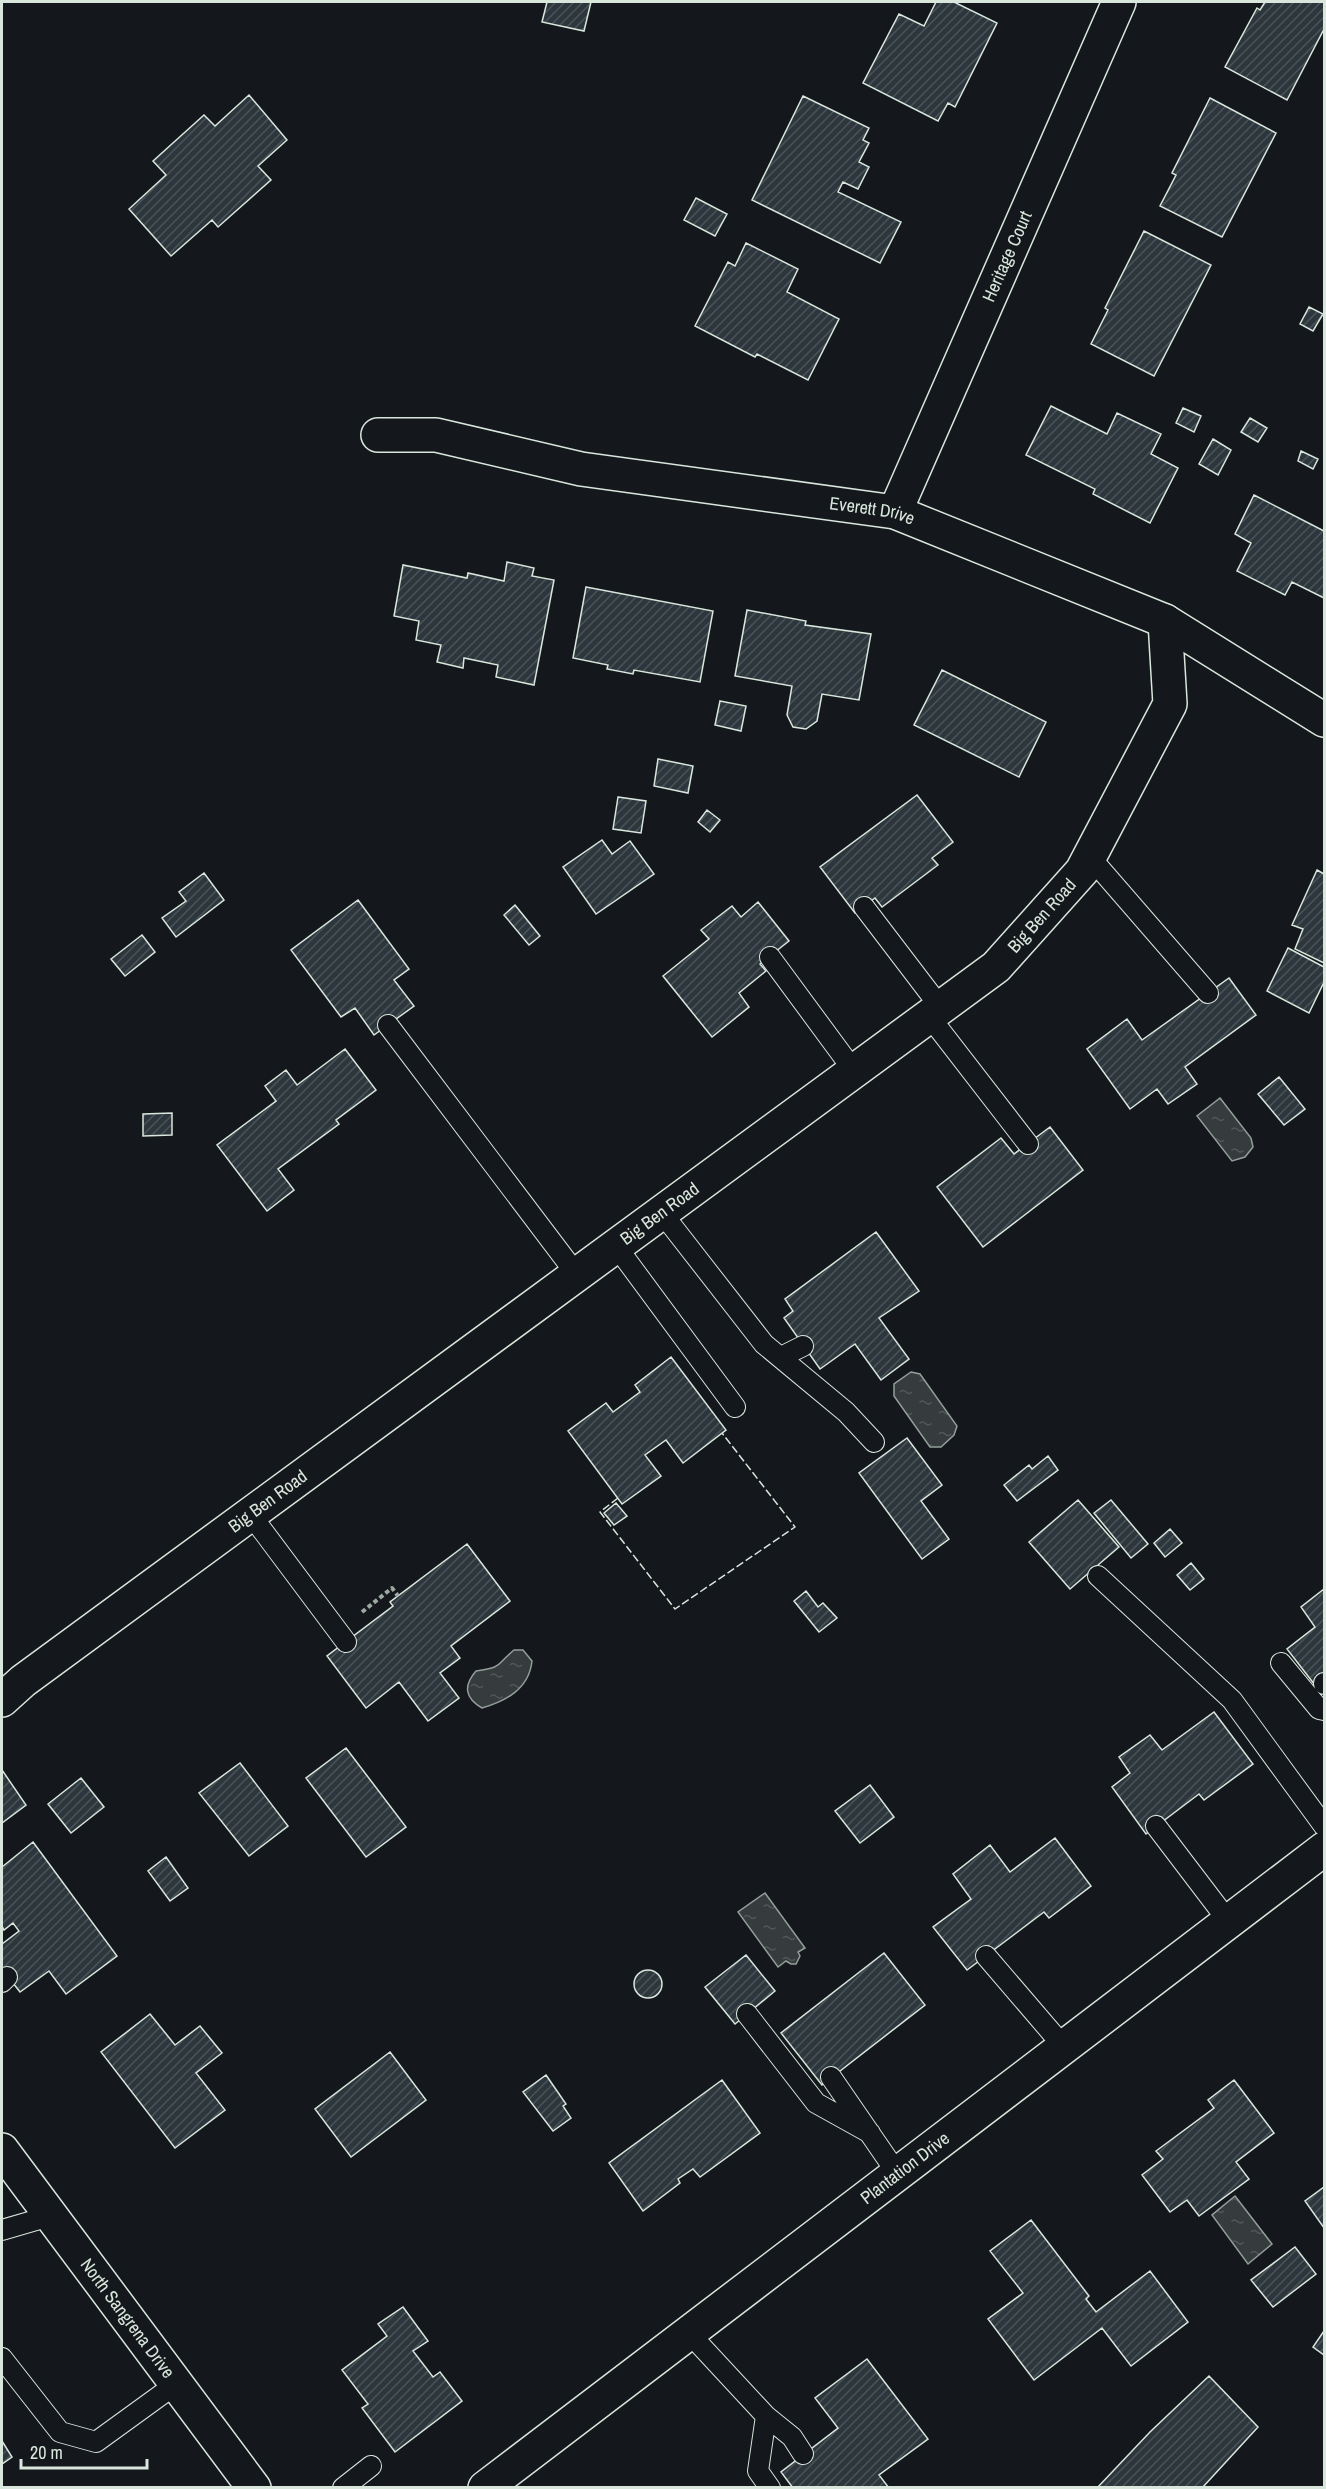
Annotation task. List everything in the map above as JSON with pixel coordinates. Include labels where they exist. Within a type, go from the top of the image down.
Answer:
[{"type":"street","name":"Heritage Court","points":[[895,512],[1119,2]]},
{"type":"street","name":"Everett Drive","points":[[378,435],[436,435],[581,469],[895,512],[1165,621],[1324,720]]},
{"type":"street","name":"Big Ben Road","points":[[2,1700],[23,1682],[996,967],[1082,871],[1170,704],[1165,621]]},
{"type":"street","name":"Plantation Drive","points":[[485,2487],[1324,1849]]},
{"type":"street","name":"North Sangrena Drive","points":[[2,2150],[254,2487]]},
{"type":"lane","points":[[1090,857],[1208,993]]},
{"type":"lane","points":[[864,907],[1028,1144]]},
{"type":"lane","points":[[770,957],[854,1071]]},
{"type":"lane","points":[[388,1024],[577,1275]]},
{"type":"lane","points":[[662,1213],[764,1344],[846,1412],[874,1442]]},
{"type":"lane","points":[[616,1246],[735,1407]]},
{"type":"lane","points":[[781,1357],[804,1346]]},
{"type":"lane","points":[[251,1515],[342,1636]]},
{"type":"lane","points":[[1098,1576],[1232,1700],[1324,1827]]},
{"type":"lane","points":[[1281,1663],[1319,1709],[1324,1710]]},
{"type":"lane","points":[[1156,1826],[1229,1922]]},
{"type":"lane","points":[[986,1956],[1064,2047]]},
{"type":"lane","points":[[747,2014],[816,2103],[870,2133]]},
{"type":"lane","points":[[831,2077],[897,2174]]},
{"type":"lane","points":[[2,2230],[50,2216]]},
{"type":"lane","points":[[689,2333],[766,2416],[792,2438],[803,2454]]},
{"type":"lane","points":[[2,2358],[60,2432],[96,2442],[176,2384]]},
{"type":"lane","points":[[766,2416],[758,2471],[770,2487]]},
{"type":"lane","points":[[343,2487],[371,2466]]},
{"type":"path","points":[[342,1636],[392,1588],[398,1596]]},
{"type":"water","points":[[1220,1098],[1251,1138],[1253,1147],[1245,1157],[1232,1161],[1197,1116]]},
{"type":"water","points":[[911,1372],[920,1374],[957,1426],[954,1435],[941,1447],[930,1447],[894,1396],[894,1384]]},
{"type":"water","points":[[514,1650],[523,1650],[532,1661],[526,1679],[508,1697],[482,1708],[469,1696],[468,1687],[472,1676],[476,1671],[498,1665]]},
{"type":"water","points":[[765,1893],[805,1948],[798,1952],[800,1956],[796,1964],[786,1961],[778,1967],[738,1912]]},
{"type":"water","points":[[1235,2196],[1272,2244],[1248,2264],[1212,2215]]},
{"type":"building","points":[[547,2],[591,2],[584,31],[542,22]]},
{"type":"building","points":[[936,2],[954,2],[997,23],[955,107],[948,103],[938,121],[863,83],[899,14],[924,26]]},
{"type":"building","points":[[1265,2],[1324,2],[1324,29],[1287,100],[1225,67],[1257,8],[1260,10]]},
{"type":"building","points":[[249,95],[287,140],[258,166],[271,180],[218,227],[212,220],[171,256],[129,209],[166,175],[153,161],[204,115],[215,126]]},
{"type":"building","points":[[803,96],[869,128],[863,140],[869,143],[859,162],[869,167],[858,189],[843,182],[838,192],[901,222],[880,263],[752,200]]},
{"type":"building","points":[[1210,98],[1276,133],[1222,237],[1160,206],[1176,175],[1172,173]]},
{"type":"building","points":[[696,198],[727,214],[715,236],[684,220]]},
{"type":"building","points":[[1144,231],[1211,265],[1154,376],[1091,344],[1108,310],[1105,308]]},
{"type":"building","points":[[746,243],[798,269],[787,292],[839,319],[808,380],[757,354],[755,357],[695,326],[728,262],[735,266]]},
{"type":"building","points":[[1309,307],[1323,314],[1313,331],[1300,324]]},
{"type":"building","points":[[1051,406],[1107,434],[1117,413],[1161,434],[1151,454],[1178,468],[1150,523],[1093,494],[1095,489],[1026,455]]},
{"type":"building","points":[[1183,408],[1201,416],[1194,432],[1176,423]]},
{"type":"building","points":[[1250,418],[1267,428],[1258,442],[1241,432]]},
{"type":"building","points":[[1213,439],[1231,450],[1218,475],[1199,464]]},
{"type":"building","points":[[1301,451],[1318,459],[1313,469],[1298,461]]},
{"type":"building","points":[[1254,495],[1324,531],[1324,598],[1292,582],[1285,595],[1237,571],[1251,543],[1235,534]]},
{"type":"building","points":[[507,562],[534,568],[532,576],[554,580],[534,685],[496,677],[498,665],[464,658],[463,668],[437,662],[441,645],[416,640],[419,621],[394,616],[403,565],[467,578],[468,573],[504,581]]},
{"type":"building","points":[[586,587],[713,611],[700,682],[634,670],[633,674],[607,669],[608,665],[573,658]]},
{"type":"building","points":[[747,610],[806,621],[805,625],[871,634],[859,700],[822,694],[817,721],[806,729],[793,727],[787,715],[792,686],[735,676]]},
{"type":"building","points":[[942,670],[1046,722],[1019,777],[914,725]]},
{"type":"building","points":[[720,701],[746,706],[741,731],[715,725]]},
{"type":"building","points":[[658,759],[693,766],[688,793],[654,786]]},
{"type":"building","points":[[917,795],[953,842],[932,858],[938,865],[882,907],[875,898],[855,913],[820,867]]},
{"type":"building","points":[[618,797],[646,801],[641,833],[613,829]]},
{"type":"building","points":[[707,810],[720,820],[710,832],[698,822]]},
{"type":"building","points":[[602,840],[612,854],[630,841],[654,874],[596,914],[563,867]]},
{"type":"building","points":[[1317,870],[1324,874],[1324,963],[1295,949],[1303,929],[1292,925]]},
{"type":"building","points":[[204,873],[224,900],[176,937],[162,918],[186,901],[179,892]]},
{"type":"building","points":[[358,900],[409,969],[394,980],[414,1006],[374,1035],[355,1008],[341,1017],[291,950]]},
{"type":"building","points":[[758,902],[789,941],[760,964],[766,971],[739,993],[749,1007],[712,1037],[663,976],[709,939],[701,930],[732,906],[741,917]]},
{"type":"building","points":[[515,905],[540,936],[529,945],[504,915]]},
{"type":"building","points":[[142,935],[155,952],[125,976],[111,959]]},
{"type":"building","points":[[1288,948],[1324,967],[1324,982],[1309,1013],[1267,991]]},
{"type":"building","points":[[1229,978],[1256,1015],[1185,1067],[1197,1084],[1168,1104],[1157,1089],[1130,1109],[1087,1049],[1127,1019],[1142,1040]]},
{"type":"building","points":[[345,1049],[376,1090],[336,1120],[339,1124],[278,1169],[294,1190],[267,1211],[217,1145],[276,1101],[265,1086],[286,1070],[297,1085]]},
{"type":"building","points":[[1279,1077],[1305,1109],[1284,1125],[1258,1094]]},
{"type":"building","points":[[172,1113],[172,1135],[143,1136],[143,1114]]},
{"type":"building","points":[[1050,1127],[1083,1170],[983,1247],[937,1187],[1001,1138],[1014,1154]]},
{"type":"building","points":[[876,1232],[919,1291],[879,1318],[909,1359],[881,1380],[855,1344],[820,1369],[784,1318],[793,1311],[785,1299]]},
{"type":"building","points":[[671,1357],[726,1430],[683,1463],[666,1440],[645,1455],[661,1476],[622,1504],[568,1431],[606,1403],[613,1412],[640,1392],[635,1385]]},
{"type":"building","points":[[907,1438],[942,1485],[921,1501],[949,1539],[922,1559],[859,1473]]},
{"type":"building","points":[[1048,1456],[1058,1470],[1017,1501],[1004,1485],[1029,1465],[1032,1469]]},
{"type":"building","points":[[1078,1500],[1119,1547],[1070,1589],[1029,1542]]},
{"type":"building","points":[[1111,1500],[1148,1544],[1131,1558],[1094,1513]]},
{"type":"building","points":[[616,1503],[627,1516],[614,1525],[604,1513]]},
{"type":"building","points":[[1170,1529],[1182,1543],[1165,1557],[1154,1543]]},
{"type":"building","points":[[467,1544],[510,1601],[451,1646],[460,1658],[440,1673],[459,1698],[428,1721],[399,1682],[366,1708],[327,1656],[393,1606],[390,1602]]},
{"type":"building","points":[[1191,1563],[1204,1579],[1190,1590],[1177,1575]]},
{"type":"building","points":[[1324,1589],[1324,1683],[1318,1689],[1287,1649],[1315,1627],[1301,1607]]},
{"type":"building","points":[[806,1591],[818,1607],[823,1603],[837,1618],[819,1632],[794,1601]]},
{"type":"building","points":[[1214,1712],[1253,1764],[1204,1800],[1199,1794],[1146,1834],[1112,1787],[1130,1773],[1119,1757],[1150,1735],[1162,1750]]},
{"type":"building","points":[[346,1748],[406,1827],[366,1857],[306,1778]]},
{"type":"building","points":[[240,1763],[288,1826],[249,1856],[199,1793]]},
{"type":"building","points":[[2,1770],[26,1805],[2,1823]]},
{"type":"building","points":[[81,1778],[104,1807],[71,1833],[48,1804]]},
{"type":"building","points":[[870,1785],[894,1817],[860,1843],[835,1811]]},
{"type":"building","points":[[1055,1838],[1091,1886],[1049,1918],[1044,1912],[967,1970],[933,1927],[971,1899],[953,1874],[990,1845],[1010,1872]]},
{"type":"building","points":[[33,1842],[117,1956],[66,1994],[49,1971],[20,1992],[2,1969],[2,1944],[19,1931],[13,1923],[4,1930],[2,1926],[2,1867]]},
{"type":"building","points":[[166,1857],[188,1888],[170,1901],[148,1871]]},
{"type":"building","points":[[884,1953],[925,2005],[822,2085],[781,2033]]},
{"type":"building","points":[[746,1955],[775,1991],[735,2024],[705,1987]]},
{"type":"building","points":[[648,1970],[658,1974],[662,1984],[658,1994],[648,1998],[638,1994],[634,1984],[638,1974]]},
{"type":"building","points":[[150,2014],[175,2045],[200,2026],[222,2053],[196,2073],[225,2110],[175,2148],[101,2052]]},
{"type":"building","points":[[390,2052],[426,2100],[351,2157],[315,2109]]},
{"type":"building","points":[[546,2075],[566,2104],[563,2106],[571,2118],[553,2131],[523,2092]]},
{"type":"building","points":[[722,2080],[760,2133],[700,2177],[693,2169],[678,2179],[680,2183],[643,2211],[609,2163]]},
{"type":"building","points":[[1234,2080],[1274,2133],[1236,2162],[1249,2179],[1199,2216],[1187,2200],[1170,2212],[1142,2175],[1163,2159],[1156,2151],[1214,2108],[1208,2100]]},
{"type":"building","points":[[1324,2187],[1324,2228],[1305,2201]]},
{"type":"building","points":[[1031,2220],[1089,2296],[1086,2299],[1096,2312],[1150,2271],[1188,2322],[1131,2366],[1102,2328],[1034,2380],[988,2319],[1023,2293],[990,2251]]},
{"type":"building","points":[[1295,2247],[1316,2274],[1273,2307],[1251,2280]]},
{"type":"building","points":[[403,2307],[428,2341],[413,2351],[433,2377],[440,2372],[462,2401],[395,2452],[362,2408],[368,2404],[342,2370],[387,2336],[378,2324]]},
{"type":"building","points":[[1324,2331],[1324,2355],[1313,2347]]},
{"type":"building","points":[[867,2359],[928,2439],[879,2475],[889,2488],[793,2488],[781,2472],[838,2428],[815,2398]]},
{"type":"building","points":[[1209,2376],[1258,2427],[1202,2488],[1097,2488],[1150,2432]]},
{"type":"building","points":[[2,2441],[12,2457],[2,2464]]},
{"type":"fence","points":[[618,1498],[600,1512],[675,1609],[795,1527],[722,1433]]}]
